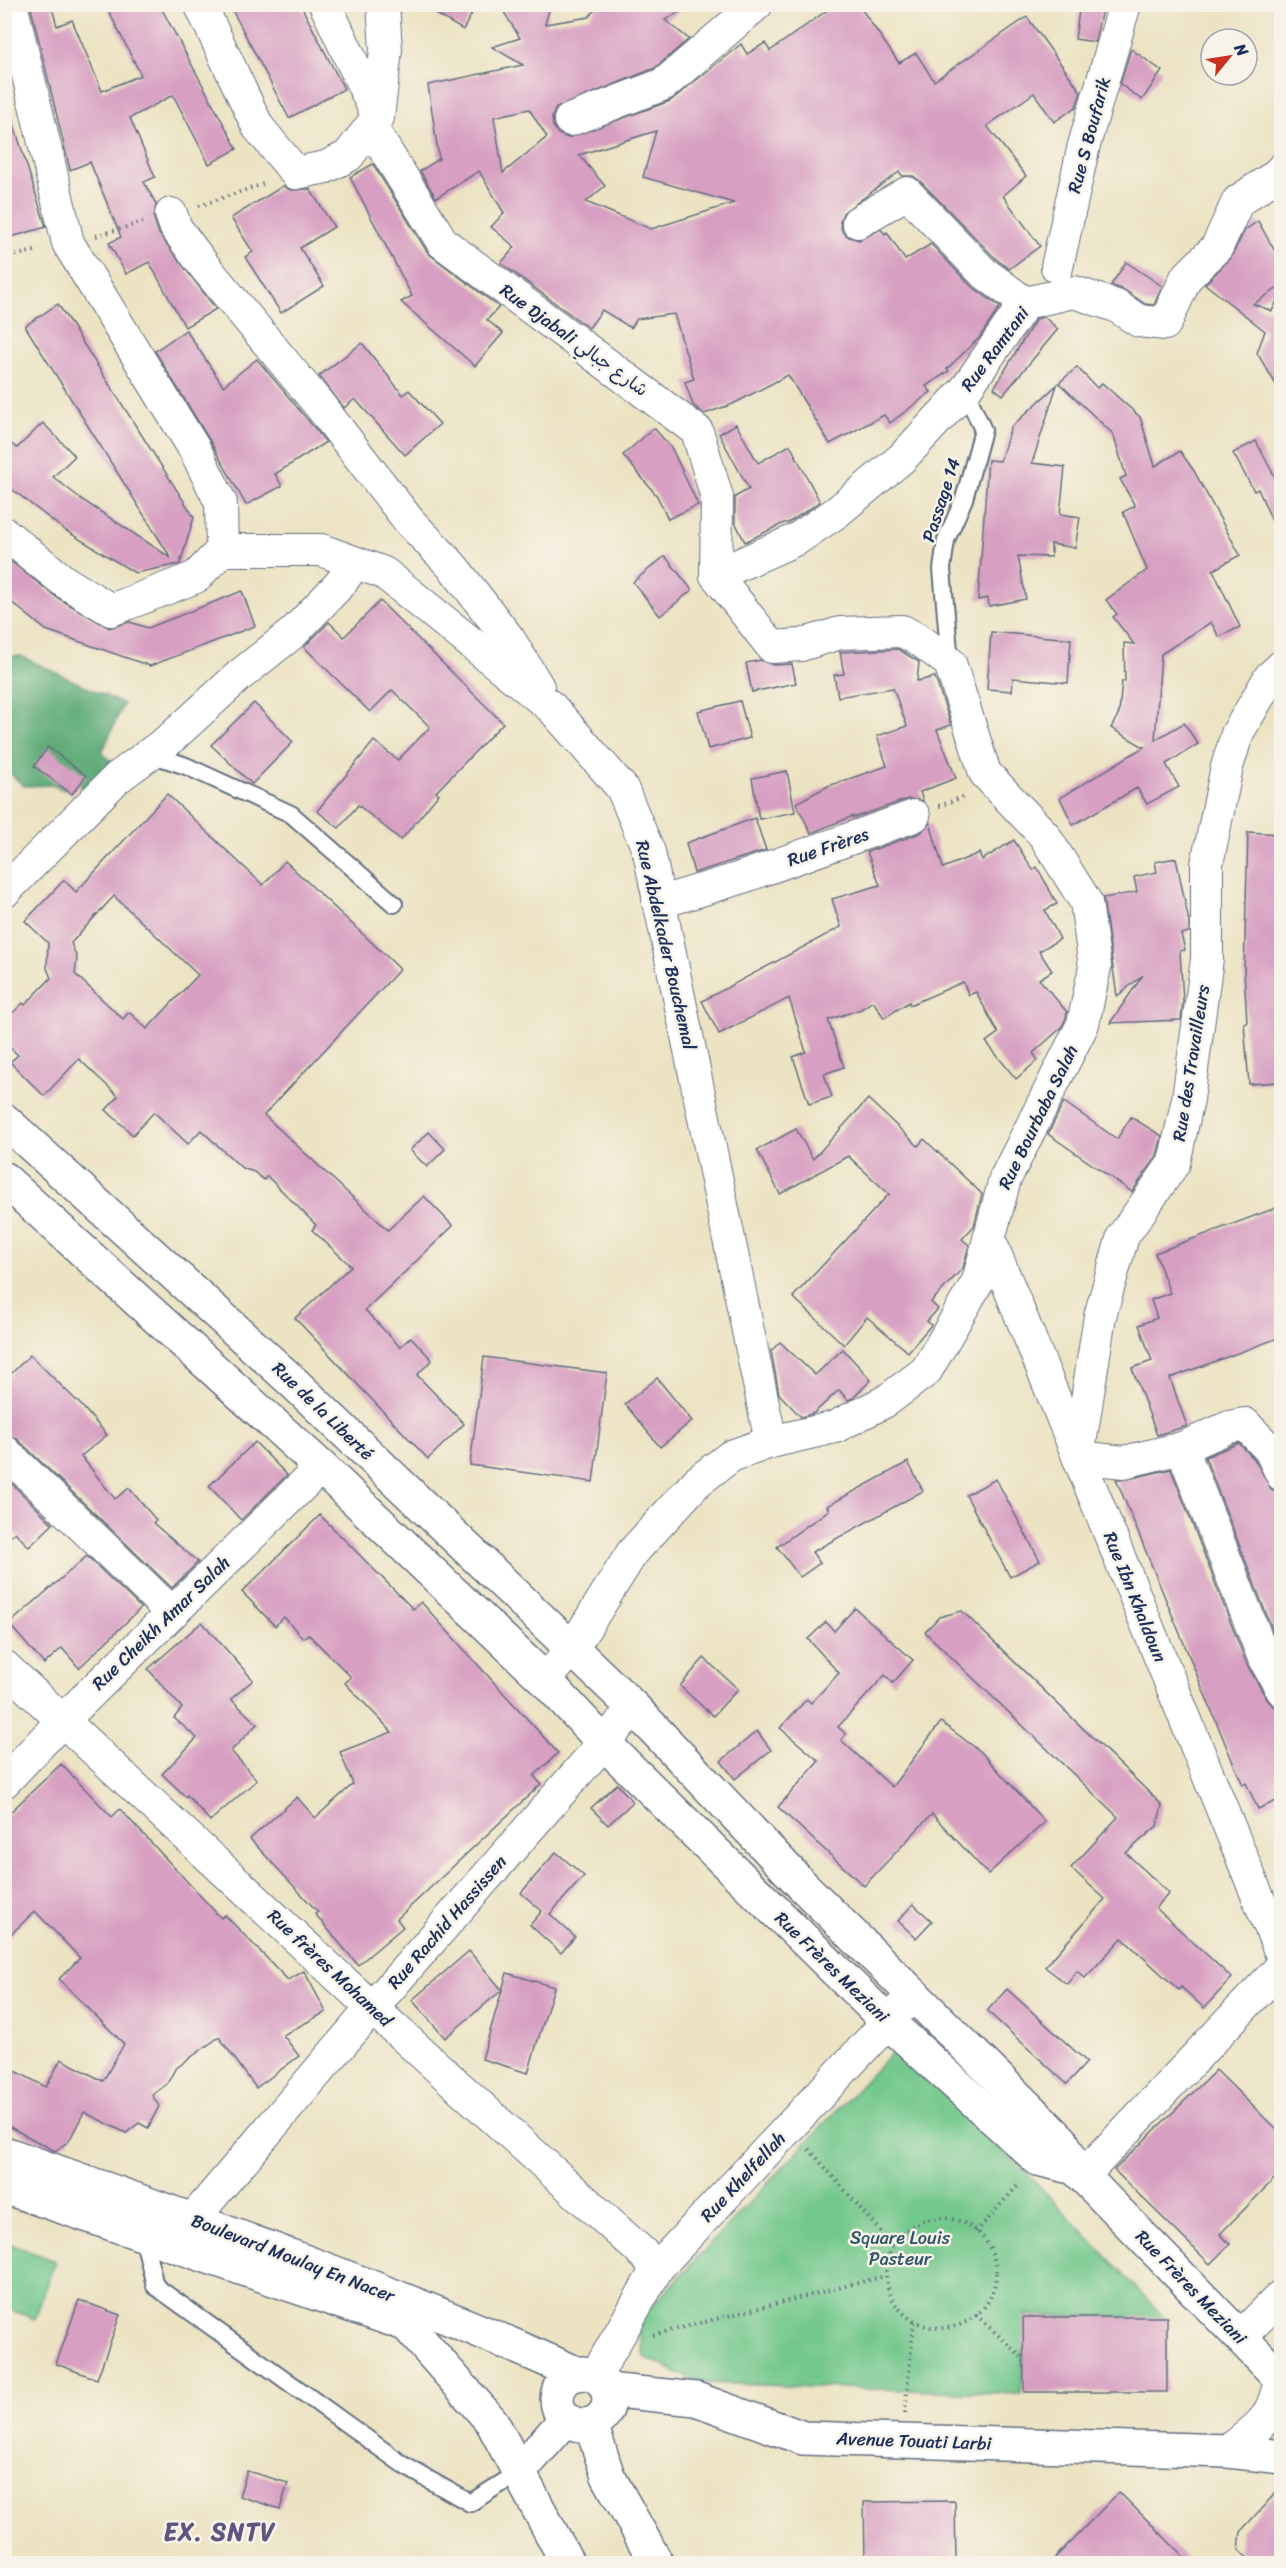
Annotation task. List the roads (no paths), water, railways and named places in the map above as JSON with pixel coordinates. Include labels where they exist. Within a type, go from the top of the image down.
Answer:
[{"type":"main road","name":"Rue de la Liberté","points":[[4,1120],[294,1383],[634,1708]]},
{"type":"main road","points":[[4,1179],[321,1467],[545,1680],[604,1743]]},
{"type":"main road","name":"Rue Frères Meziani","points":[[634,1708],[802,1885],[1061,2140],[1079,2172],[1281,2380]]},
{"type":"main road","name":"Rue Frères Meziani","points":[[604,1743],[888,2022],[1038,2159],[1079,2172]]},
{"type":"main road","name":"Boulevard Moulay En Nacer","points":[[4,2153],[192,2220],[412,2304],[585,2382]]},
{"type":"main road","name":"Boulevard Moulay En Nacer","points":[[4,2187],[407,2325],[585,2382]]},
{"type":"main road","points":[[407,2325],[492,2422],[568,2564]]},
{"type":"main road","points":[[518,2473],[579,2421],[598,2420],[607,2409],[585,2382],[557,2405],[579,2421],[657,2564]]},
{"type":"main road","name":"Avenue Touati Larbi","points":[[585,2382],[696,2399],[803,2438],[1228,2451],[1281,2457]]},
{"type":"street","points":[[4,533],[65,582],[111,610],[196,577],[222,550],[221,503],[200,461],[68,243],[11,4]]},
{"type":"street","points":[[200,4],[258,127],[296,173],[326,166],[348,156],[375,122],[386,50],[383,4]]},
{"type":"street","name":"Rue Djabali شارع جبالي","points":[[325,4],[375,122],[443,243],[697,431],[717,497],[716,575]]},
{"type":"street","points":[[570,120],[664,84],[757,4]]},
{"type":"street","name":"Rue S Boufarik","points":[[1057,267],[1084,145],[1125,4]]},
{"type":"street","name":"Rue Ramtani","points":[[716,575],[776,550],[837,512],[902,458],[965,390],[1025,303],[1074,292],[1116,306],[1139,321],[1166,324],[1186,278],[1217,247],[1238,201],[1274,177],[1281,169]]},
{"type":"street","points":[[858,222],[907,193],[982,272],[1025,303]]},
{"type":"street","points":[[171,214],[176,228],[205,267],[321,406],[409,521],[453,567],[509,639],[552,708]]},
{"type":"street","name":"Rue Abdelkader Bouchemal","points":[[222,550],[321,550],[384,573],[552,708],[622,788],[649,852],[771,1442]]},
{"type":"street","points":[[4,892],[117,778],[151,754],[240,675],[294,632],[340,584],[355,563]]},
{"type":"street","points":[[716,575],[772,647],[801,645],[840,633],[902,631],[921,640],[950,663]]},
{"type":"street","name":"Rue Bourbaba Salah","points":[[545,1680],[572,1649],[632,1553],[697,1482],[731,1456],[771,1442],[836,1426],[886,1401],[926,1371],[978,1281],[1005,1179],[1083,1024],[1095,967],[1086,902],[1044,835],[985,773],[950,663]]},
{"type":"street","name":"Rue des Travailleurs","points":[[1078,1457],[1100,1316],[1123,1236],[1174,1163],[1188,1099],[1207,958],[1207,864],[1227,767],[1237,735],[1270,677],[1281,666]]},
{"type":"street","name":"Rue Frères","points":[[658,903],[757,872],[914,816]]},
{"type":"street","name":"Rue Ibn Khaldoun","points":[[989,1238],[1281,1956]]},
{"type":"street","points":[[1078,1457],[1124,1462],[1182,1448],[1229,1427],[1245,1424],[1270,1450],[1281,1475]]},
{"type":"street","points":[[1182,1448],[1264,1658],[1281,1690]]},
{"type":"street","points":[[4,1451],[172,1613]]},
{"type":"street","name":"Rue Cheikh Amar Salah","points":[[4,1782],[64,1719],[321,1467]]},
{"type":"street","name":"Rue frères Mohamed","points":[[4,1666],[64,1719],[372,2008],[658,2267]]},
{"type":"street","name":"Rue Rachid Hassissen","points":[[192,2220],[372,2008],[634,1708]]},
{"type":"street","points":[[1079,2172],[1281,1966]]},
{"type":"street","name":"Rue Khelfellah","points":[[585,2382],[614,2344],[658,2267],[914,1994]]},
{"type":"street","points":[[1240,2337],[1281,2295]]},
{"type":"street","points":[[1228,2451],[1269,2416],[1281,2380]]},
{"type":"lane","name":"Passage 14","points":[[950,663],[942,569],[944,549],[964,499],[983,430],[965,390]]},
{"type":"lane","points":[[151,754],[186,766],[291,814],[393,904]]},
{"type":"lane","points":[[143,2235],[155,2286],[405,2466],[470,2503],[518,2473]]},
{"type":"district","name":"EX. SNTV","points":[[220,2532]]},
{"type":"park label","name":"Square Louis Pasteur","points":[[900,2248]]}]
